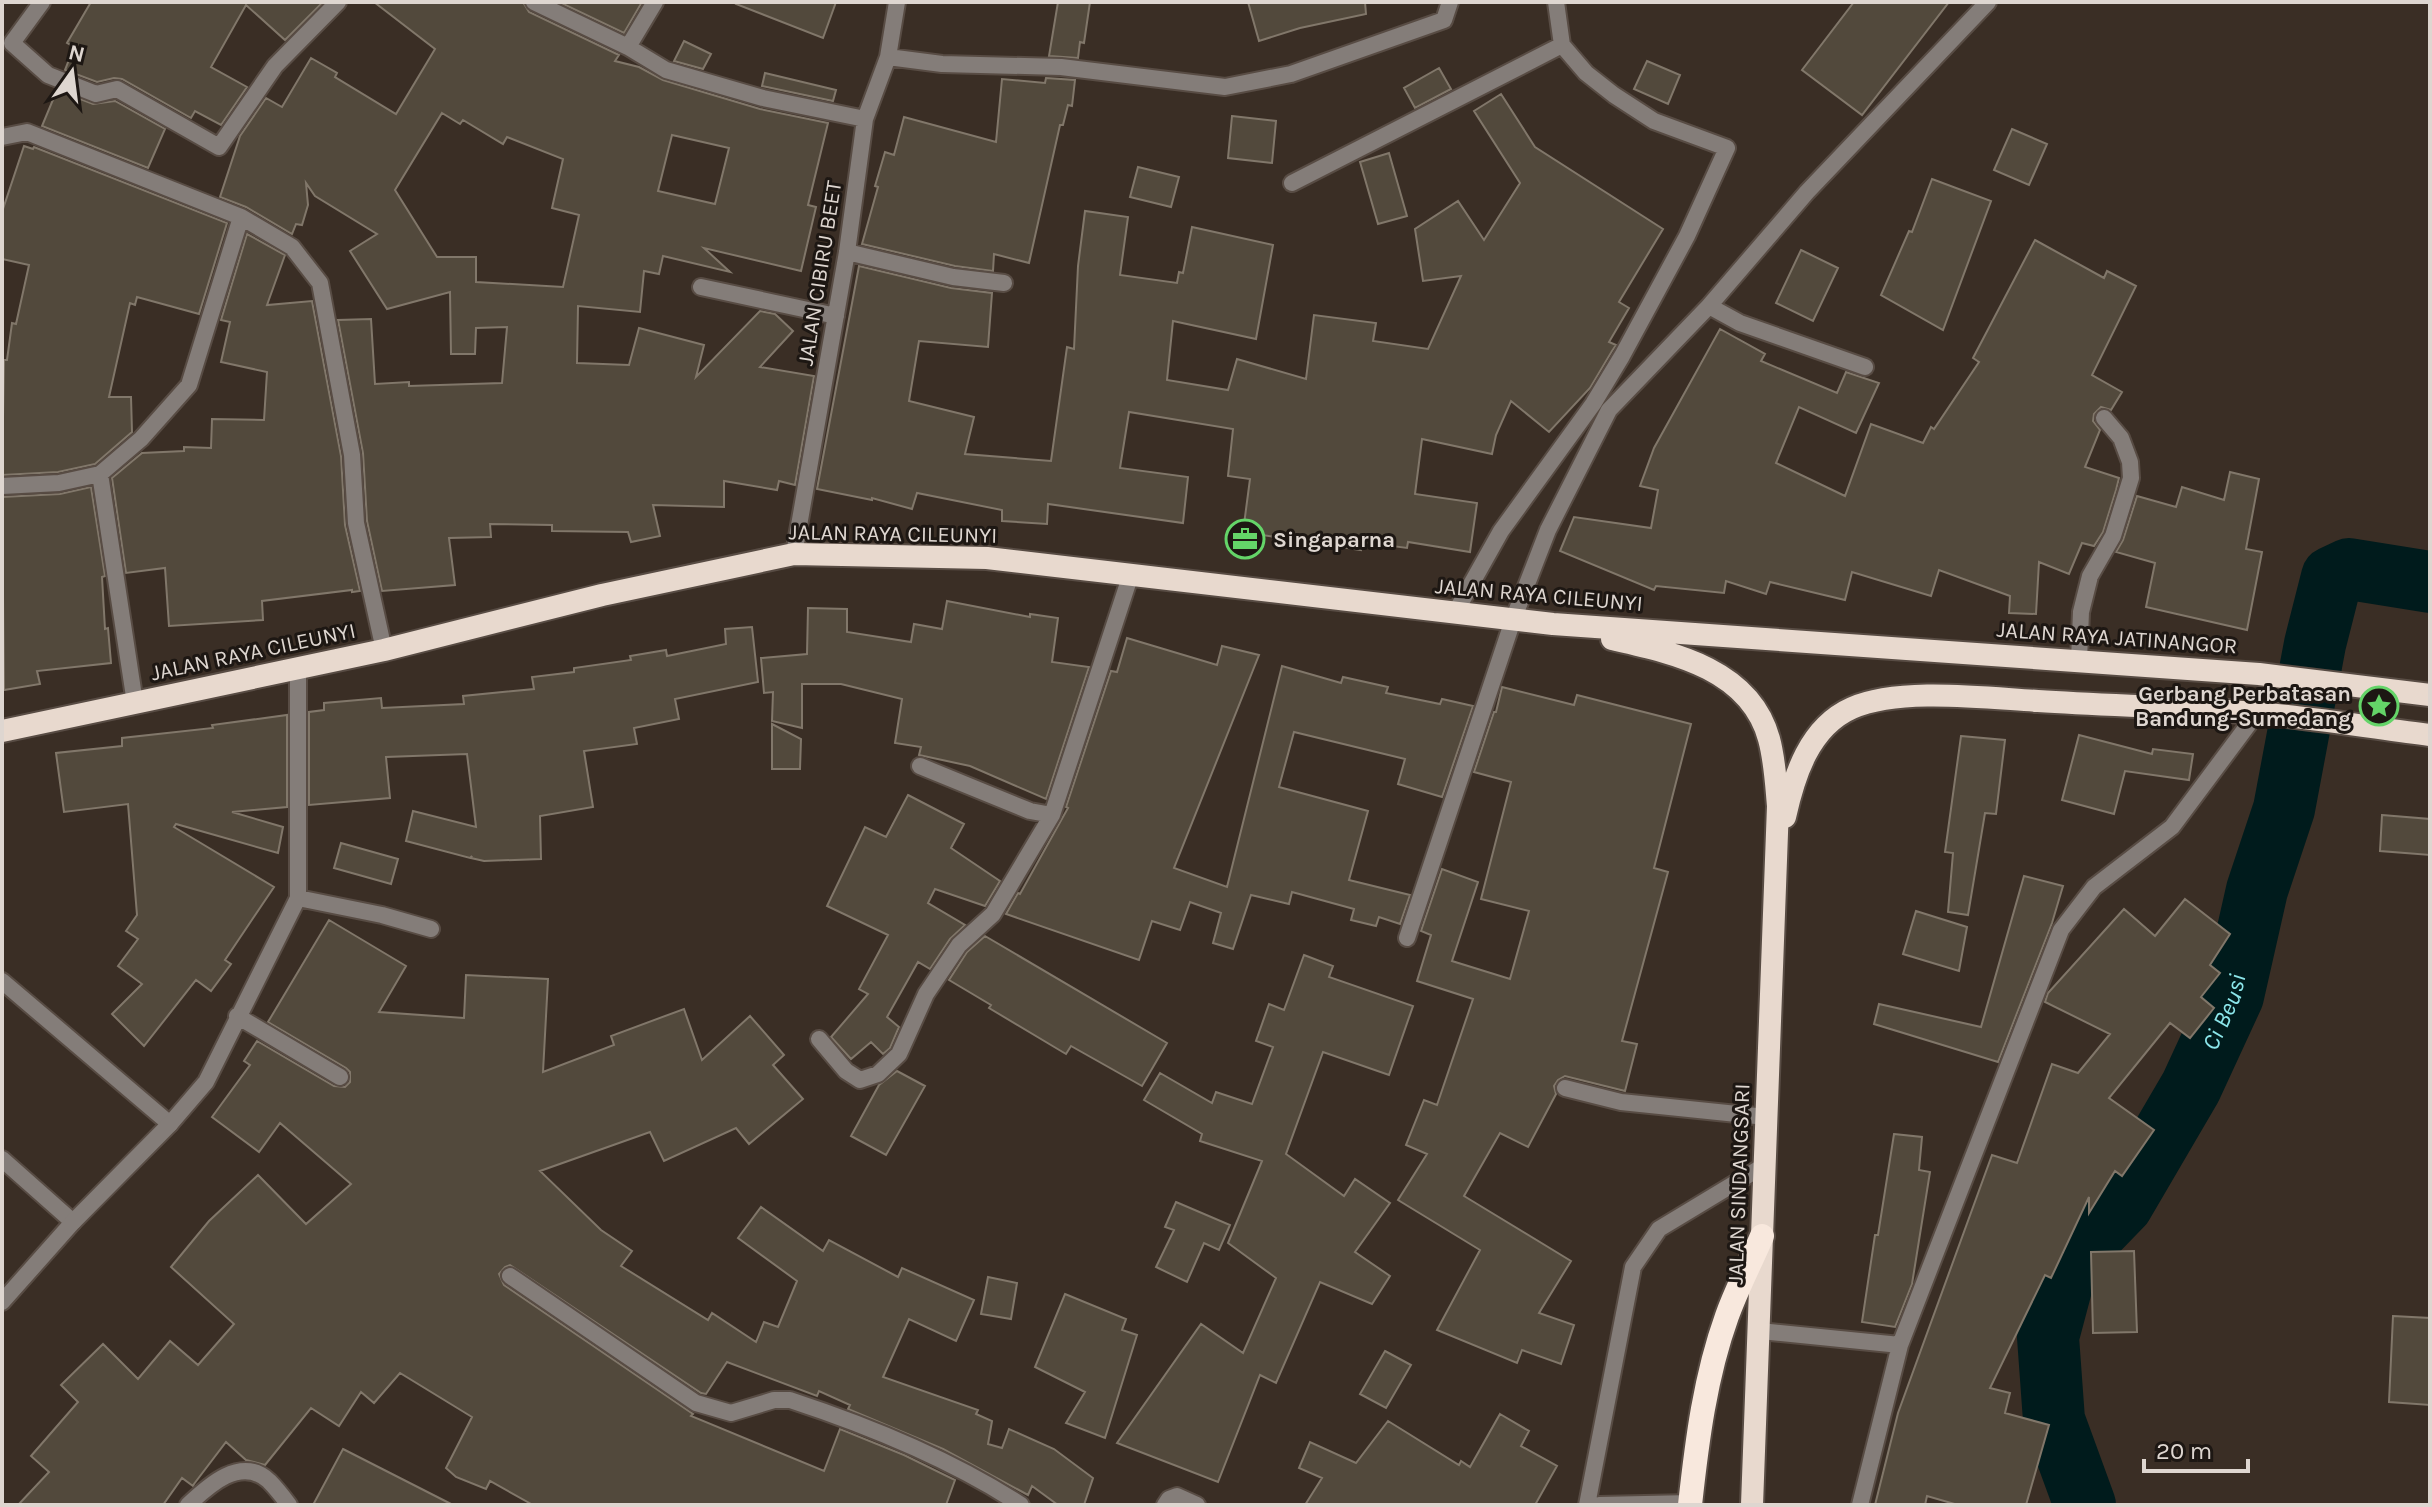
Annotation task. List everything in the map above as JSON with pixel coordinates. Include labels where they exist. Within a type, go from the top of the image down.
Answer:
[{"type":"highway","name":"JALAN RAYA CILEUNYI","points":[[2,731],[384,650],[602,595],[794,554],[987,558],[1513,620],[1799,640]]},
{"type":"highway","points":[[1513,620],[1640,646],[1704,666],[1738,687],[1762,718],[1770,740],[1778,806],[1776,864]]},
{"type":"highway","name":"JALAN RAYA JATINANGOR","points":[[1799,640],[2259,674],[2430,695]]},
{"type":"highway","points":[[1776,864],[1789,800],[1804,756],[1828,723],[1851,708],[1876,701],[1932,697],[2263,714],[2430,735]]},
{"type":"highway","name":"JALAN SINDANGSARI","points":[[1752,1505],[1776,864]]},
{"type":"highway","points":[[1690,1504],[1699,1428],[1711,1370],[1727,1315],[1762,1236]]},
{"type":"street","points":[[42,2],[12,43],[48,75],[96,94],[117,89],[219,147],[275,66],[338,2]]},
{"type":"street","points":[[534,2],[628,47],[666,70],[763,98],[865,119]]},
{"type":"street","points":[[628,47],[655,2]]},
{"type":"street","name":"JALAN CIBIRU BEET","points":[[794,554],[847,252],[865,119],[888,57],[897,2]]},
{"type":"street","points":[[888,57],[942,64],[1061,67],[1225,87],[1291,74],[1444,20],[1450,2]]},
{"type":"street","points":[[1455,613],[1501,531],[1593,404],[1622,356],[1687,236],[1727,148],[1654,121],[1586,73],[1562,45],[1556,2]]},
{"type":"street","points":[[1407,938],[1513,620],[1548,530],[1609,410],[1709,306],[1807,192],[1988,2]]},
{"type":"street","points":[[1292,183],[1562,45]]},
{"type":"street","points":[[2,137],[27,132],[241,217],[292,247],[320,283],[352,455],[356,523],[384,650]]},
{"type":"street","points":[[2,486],[59,483],[100,474],[141,439],[189,385],[241,217]]},
{"type":"street","points":[[847,252],[953,277],[1004,283]]},
{"type":"street","points":[[701,287],[836,316]]},
{"type":"street","points":[[1709,306],[1740,323],[1865,367]]},
{"type":"street","points":[[2079,660],[2081,612],[2090,576],[2113,536],[2131,478],[2130,462],[2121,438],[2104,418]]},
{"type":"street","points":[[100,474],[135,703]]},
{"type":"street","points":[[819,1039],[846,1071],[860,1080],[878,1074],[899,1054],[926,994],[959,945],[993,914],[1052,815],[1131,574]]},
{"type":"street","points":[[3,1297],[170,1124],[206,1082],[283,930],[298,898],[298,669]]},
{"type":"street","points":[[1860,1505],[1900,1345],[2061,930],[2094,887],[2172,827],[2263,714]]},
{"type":"street","points":[[920,766],[1030,811],[1052,815]]},
{"type":"street","points":[[298,898],[382,915],[431,929]]},
{"type":"street","points":[[2,981],[170,1124]]},
{"type":"street","points":[[237,1016],[340,1077]]},
{"type":"street","points":[[1565,1088],[1621,1102],[1766,1117]]},
{"type":"street","points":[[2,1159],[73,1222]]},
{"type":"street","points":[[1587,1505],[1633,1267],[1659,1229],[1765,1165]]},
{"type":"street","points":[[510,1276],[696,1403],[731,1413],[774,1400],[790,1400],[968,1473],[1021,1505]]},
{"type":"street","points":[[1760,1331],[1900,1345]]},
{"type":"street","points":[[188,1505],[225,1474],[244,1471],[267,1479],[289,1505]]},
{"type":"street","points":[[1165,1505],[1177,1496],[1197,1505]]},
{"type":"street","points":[[1599,1505],[1690,1504]]},
{"type":"building","points":[[91,2],[323,2],[285,40],[246,5],[211,67],[247,87],[221,125],[195,111],[191,118],[122,79],[97,82],[65,70],[74,47],[67,43]]},
{"type":"building","points":[[374,2],[523,2],[529,12],[619,55],[615,61],[639,67],[663,80],[760,109],[828,123],[808,205],[816,207],[801,271],[704,248],[730,272],[663,256],[659,274],[644,271],[640,312],[578,306],[577,363],[629,365],[639,328],[704,345],[696,377],[760,311],[775,314],[793,331],[760,367],[814,376],[795,485],[779,481],[777,490],[724,481],[724,507],[653,505],[660,536],[631,542],[628,532],[552,531],[552,525],[490,524],[491,537],[449,538],[455,585],[382,591],[367,521],[363,453],[338,320],[371,319],[375,384],[409,382],[409,386],[502,383],[507,327],[476,328],[475,354],[451,354],[450,292],[387,309],[350,251],[377,234],[315,196],[306,183],[308,205],[302,225],[296,224],[292,234],[246,207],[220,197],[240,136],[266,98],[282,107],[311,58],[337,73],[335,77],[396,114],[435,49]],"holes":[[[442,113],[460,124],[463,120],[503,144],[507,137],[563,159],[552,208],[579,215],[563,287],[476,282],[476,257],[437,257],[395,190]],[[672,135],[729,148],[715,204],[658,191]]]},
{"type":"building","points":[[559,2],[642,2],[624,33]]},
{"type":"building","points":[[737,2],[836,2],[823,38]]},
{"type":"building","points":[[1058,2],[1090,2],[1084,43],[1080,42],[1078,58],[1049,56]]},
{"type":"building","points":[[1248,2],[1365,2],[1366,14],[1300,28],[1259,41]]},
{"type":"building","points":[[1854,2],[1949,2],[1862,115],[1802,70]]},
{"type":"building","points":[[684,41],[711,54],[703,69],[674,61]]},
{"type":"building","points":[[1647,61],[1680,75],[1668,104],[1634,89]]},
{"type":"building","points":[[1439,68],[1451,89],[1415,108],[1404,88]]},
{"type":"building","points":[[765,73],[836,90],[833,101],[762,86]]},
{"type":"building","points":[[1046,78],[1075,80],[1072,106],[1068,105],[1063,125],[1060,125],[1029,263],[994,254],[993,271],[955,266],[862,244],[885,152],[894,155],[904,117],[996,142],[1002,79],[1045,83]]},
{"type":"building","points":[[57,90],[93,104],[115,101],[165,129],[148,168],[42,126]]},
{"type":"building","points":[[1501,94],[1535,147],[1663,229],[1619,302],[1629,308],[1609,342],[1616,345],[1590,388],[1549,432],[1511,401],[1496,435],[1492,454],[1422,439],[1415,494],[1477,503],[1470,552],[1408,542],[1407,548],[1362,542],[1361,550],[1243,532],[1250,479],[1228,476],[1233,429],[1129,412],[1120,468],[1188,477],[1183,523],[1048,504],[1047,524],[1002,521],[1002,510],[917,493],[912,509],[872,498],[817,489],[859,266],[951,288],[992,293],[988,347],[919,341],[909,401],[974,417],[965,454],[1051,461],[1067,347],[1074,349],[1078,266],[1085,211],[1128,217],[1120,275],[1177,283],[1179,272],[1183,273],[1192,227],[1273,245],[1256,339],[1173,321],[1167,380],[1228,390],[1237,359],[1306,379],[1314,315],[1376,323],[1373,341],[1428,349],[1461,276],[1423,281],[1415,229],[1458,201],[1484,240],[1520,183],[1474,111]]},
{"type":"building","points":[[1232,116],[1276,121],[1272,163],[1228,158]]},
{"type":"building","points":[[2012,129],[2047,144],[2029,185],[1994,170]]},
{"type":"building","points":[[24,146],[34,147],[227,223],[199,314],[137,297],[135,305],[130,303],[109,397],[131,397],[132,432],[95,464],[58,472],[2,475],[4,360],[7,360],[12,323],[16,324],[29,265],[2,259],[2,212]]},
{"type":"building","points":[[1389,153],[1407,216],[1378,224],[1360,162]]},
{"type":"building","points":[[1138,167],[1179,177],[1171,207],[1130,197]]},
{"type":"building","points":[[1932,179],[1991,201],[1943,330],[1881,295],[1909,231],[1912,232]]},
{"type":"building","points":[[247,234],[285,255],[267,305],[312,301],[341,456],[345,525],[360,591],[262,601],[263,620],[169,626],[165,568],[126,573],[112,478],[142,453],[184,451],[184,447],[211,448],[212,419],[264,420],[267,372],[221,362],[230,322],[221,320]]},
{"type":"building","points":[[2035,240],[2104,278],[2107,271],[2136,286],[2092,375],[2122,392],[2111,410],[2101,407],[2094,414],[2093,421],[2100,430],[2085,467],[2119,478],[2116,490],[2103,532],[2094,546],[2082,543],[2069,574],[2039,562],[2036,614],[2009,613],[2010,596],[1939,570],[1931,596],[1852,572],[1845,600],[1770,582],[1766,594],[1726,581],[1724,593],[1656,586],[1654,590],[1560,551],[1574,517],[1651,528],[1658,490],[1640,486],[1654,448],[1720,329],[1765,354],[1761,361],[1837,393],[1846,372],[1879,383],[1856,433],[1799,407],[1776,463],[1845,496],[1871,424],[1923,443],[1931,427],[1934,429],[1979,362],[1973,358]]},
{"type":"building","points":[[1801,250],[1838,268],[1813,321],[1776,303]]},
{"type":"building","points":[[2230,472],[2259,479],[2246,549],[2262,552],[2247,630],[2146,607],[2155,563],[2116,552],[2137,496],[2176,507],[2182,487],[2224,500]]},
{"type":"building","points":[[91,487],[105,576],[102,577],[105,629],[108,628],[111,663],[37,671],[40,684],[4,690],[2,497],[60,494]]},
{"type":"building","points":[[947,601],[1030,617],[1030,614],[1058,618],[1052,662],[1089,667],[1046,799],[970,766],[919,755],[921,747],[895,743],[902,699],[841,684],[802,684],[802,728],[772,721],[773,692],[764,693],[761,658],[807,654],[808,608],[847,609],[847,632],[911,642],[914,624],[942,629]]},
{"type":"building","points":[[752,627],[758,682],[675,699],[679,719],[634,728],[637,744],[584,751],[593,807],[540,816],[541,859],[484,861],[406,841],[413,811],[476,827],[467,754],[386,757],[390,798],[309,805],[309,712],[324,710],[324,703],[381,698],[382,708],[464,704],[463,696],[534,689],[532,677],[631,660],[630,656],[666,650],[667,656],[726,644],[725,629]]},
{"type":"building","points":[[1127,638],[1217,665],[1222,646],[1259,655],[1174,868],[1227,887],[1282,666],[1341,683],[1343,677],[1388,687],[1386,693],[1440,704],[1442,699],[1473,706],[1442,797],[1398,784],[1405,759],[1294,732],[1279,787],[1368,811],[1349,880],[1410,895],[1400,924],[1379,917],[1376,926],[1351,920],[1354,909],[1292,892],[1289,904],[1251,895],[1233,949],[1213,943],[1221,913],[1190,902],[1180,930],[1152,921],[1139,960],[1006,914],[1068,808],[1111,671],[1117,672]]},
{"type":"building","points":[[1502,687],[1574,705],[1577,695],[1691,724],[1654,868],[1668,872],[1622,1041],[1637,1044],[1625,1091],[1565,1076],[1558,1080],[1554,1086],[1556,1094],[1528,1147],[1500,1133],[1464,1196],[1571,1261],[1539,1313],[1574,1325],[1561,1364],[1522,1350],[1517,1363],[1437,1330],[1480,1250],[1398,1200],[1427,1154],[1406,1145],[1424,1100],[1437,1105],[1473,999],[1417,981],[1431,935],[1421,931],[1442,869],[1478,882],[1452,961],[1510,979],[1529,911],[1481,899],[1511,782],[1474,772]]},
{"type":"building","points":[[287,715],[287,807],[232,812],[283,827],[278,853],[176,824],[174,827],[274,887],[225,960],[231,964],[211,991],[196,980],[144,1046],[112,1014],[142,984],[118,966],[138,939],[126,931],[137,915],[128,804],[64,812],[56,753],[122,746],[122,738],[213,728],[212,725]]},
{"type":"building","points":[[772,724],[801,739],[800,769],[772,769]]},
{"type":"building","points":[[2079,735],[2152,754],[2153,749],[2193,754],[2189,780],[2125,771],[2114,814],[2062,800]]},
{"type":"building","points":[[1961,736],[2005,740],[1996,814],[1985,813],[1968,915],[1948,912],[1953,853],[1945,852]]},
{"type":"building","points":[[908,795],[964,824],[951,848],[1000,881],[985,906],[935,889],[928,903],[965,925],[950,939],[930,969],[918,962],[887,1017],[899,1027],[890,1048],[883,1054],[871,1042],[851,1059],[831,1037],[868,994],[859,989],[888,935],[827,906],[865,827],[886,837]]},
{"type":"building","points":[[2382,815],[2430,819],[2430,855],[2380,851]]},
{"type":"building","points":[[341,843],[398,859],[391,884],[334,868]]},
{"type":"building","points":[[2024,876],[2063,886],[2052,923],[1998,1062],[1874,1024],[1879,1004],[1981,1027]]},
{"type":"building","points":[[2185,899],[2230,934],[2210,965],[2220,973],[2201,997],[2214,1008],[2190,1038],[2170,1023],[2109,1098],[2154,1130],[2122,1176],[2115,1171],[2089,1213],[2089,1197],[2051,1278],[2045,1275],[1990,1388],[2010,1393],[2005,1413],[2049,1425],[2026,1505],[1958,1505],[1927,1496],[1925,1505],[1875,1505],[1898,1413],[1992,1155],[2017,1163],[2052,1064],[2078,1073],[2110,1034],[2045,1002],[2048,993],[2124,909],[2155,936]]},
{"type":"building","points":[[1916,911],[1967,927],[1959,971],[1903,954]]},
{"type":"building","points":[[329,920],[406,966],[379,1012],[464,1018],[466,975],[548,979],[543,1072],[614,1045],[611,1036],[684,1009],[702,1060],[750,1016],[784,1055],[773,1065],[803,1099],[749,1144],[736,1128],[664,1161],[650,1132],[540,1171],[601,1230],[632,1251],[621,1266],[708,1320],[712,1313],[756,1342],[764,1322],[778,1327],[797,1281],[738,1238],[761,1207],[823,1251],[829,1240],[898,1277],[902,1268],[974,1300],[956,1341],[909,1319],[883,1377],[978,1410],[976,1414],[992,1421],[988,1444],[1002,1448],[1009,1429],[1054,1449],[1093,1478],[1084,1505],[1058,1505],[1032,1486],[1028,1495],[943,1449],[848,1409],[850,1405],[819,1391],[817,1396],[727,1362],[706,1394],[701,1393],[510,1265],[499,1274],[504,1285],[693,1414],[691,1416],[824,1471],[840,1429],[955,1480],[946,1505],[533,1505],[490,1481],[486,1489],[456,1477],[446,1468],[472,1417],[400,1373],[374,1403],[361,1392],[339,1426],[311,1408],[265,1465],[246,1460],[226,1442],[193,1486],[182,1478],[163,1505],[18,1505],[49,1472],[31,1456],[78,1402],[61,1385],[103,1344],[138,1379],[170,1341],[198,1365],[234,1324],[171,1267],[209,1221],[258,1175],[306,1224],[351,1184],[280,1123],[259,1152],[212,1117],[250,1065],[244,1061],[257,1041],[334,1086],[345,1087],[350,1082],[350,1072],[346,1068],[268,1022]]},
{"type":"building","points":[[985,936],[1167,1043],[1142,1086],[1071,1046],[1066,1054],[949,980],[967,952]]},
{"type":"building","points":[[1304,955],[1333,966],[1329,977],[1413,1006],[1389,1075],[1323,1052],[1286,1154],[1344,1196],[1355,1179],[1390,1203],[1355,1252],[1390,1276],[1372,1304],[1320,1282],[1276,1383],[1260,1375],[1218,1482],[1117,1443],[1201,1324],[1243,1353],[1276,1278],[1228,1243],[1262,1161],[1200,1141],[1202,1134],[1144,1100],[1160,1073],[1212,1103],[1216,1092],[1252,1104],[1273,1047],[1256,1041],[1269,1004],[1284,1010]]},
{"type":"building","points":[[897,1071],[925,1086],[886,1155],[851,1136],[879,1085]]},
{"type":"building","points":[[1894,1134],[1922,1137],[1919,1170],[1930,1172],[1912,1284],[1895,1327],[1862,1322]]},
{"type":"building","points":[[1176,1202],[1230,1225],[1219,1250],[1204,1243],[1187,1282],[1156,1267],[1174,1230],[1165,1227]]},
{"type":"building","points":[[2134,1251],[2137,1332],[2093,1333],[2091,1252]]},
{"type":"building","points":[[988,1277],[1017,1283],[1011,1319],[981,1314]]},
{"type":"building","points":[[1065,1294],[1126,1319],[1122,1330],[1137,1335],[1105,1438],[1066,1423],[1085,1392],[1035,1367]]},
{"type":"building","points":[[2393,1316],[2430,1318],[2430,1405],[2389,1402]]},
{"type":"building","points":[[1385,1351],[1411,1365],[1386,1408],[1360,1394]]},
{"type":"building","points":[[1500,1414],[1529,1431],[1521,1446],[1557,1466],[1535,1505],[1305,1505],[1322,1478],[1299,1468],[1310,1442],[1356,1463],[1388,1421],[1459,1465],[1461,1461],[1470,1467]]},
{"type":"building","points":[[343,1449],[453,1505],[313,1505]]},
{"type":"waterway","name":"Ci Beusi","points":[[2085,1505],[2054,1420],[2048,1337],[2065,1273],[2091,1237],[2122,1205],[2191,1087],[2233,996],[2257,890],[2284,809],[2315,644],[2332,577],[2349,569],[2430,582]]},
{"type":"place","name":"Singaparna","points":[[1245,539]]},
{"type":"place","name":"Gerbang Perbatasan Bandung-Sumedang","points":[[2379,706]]}]
